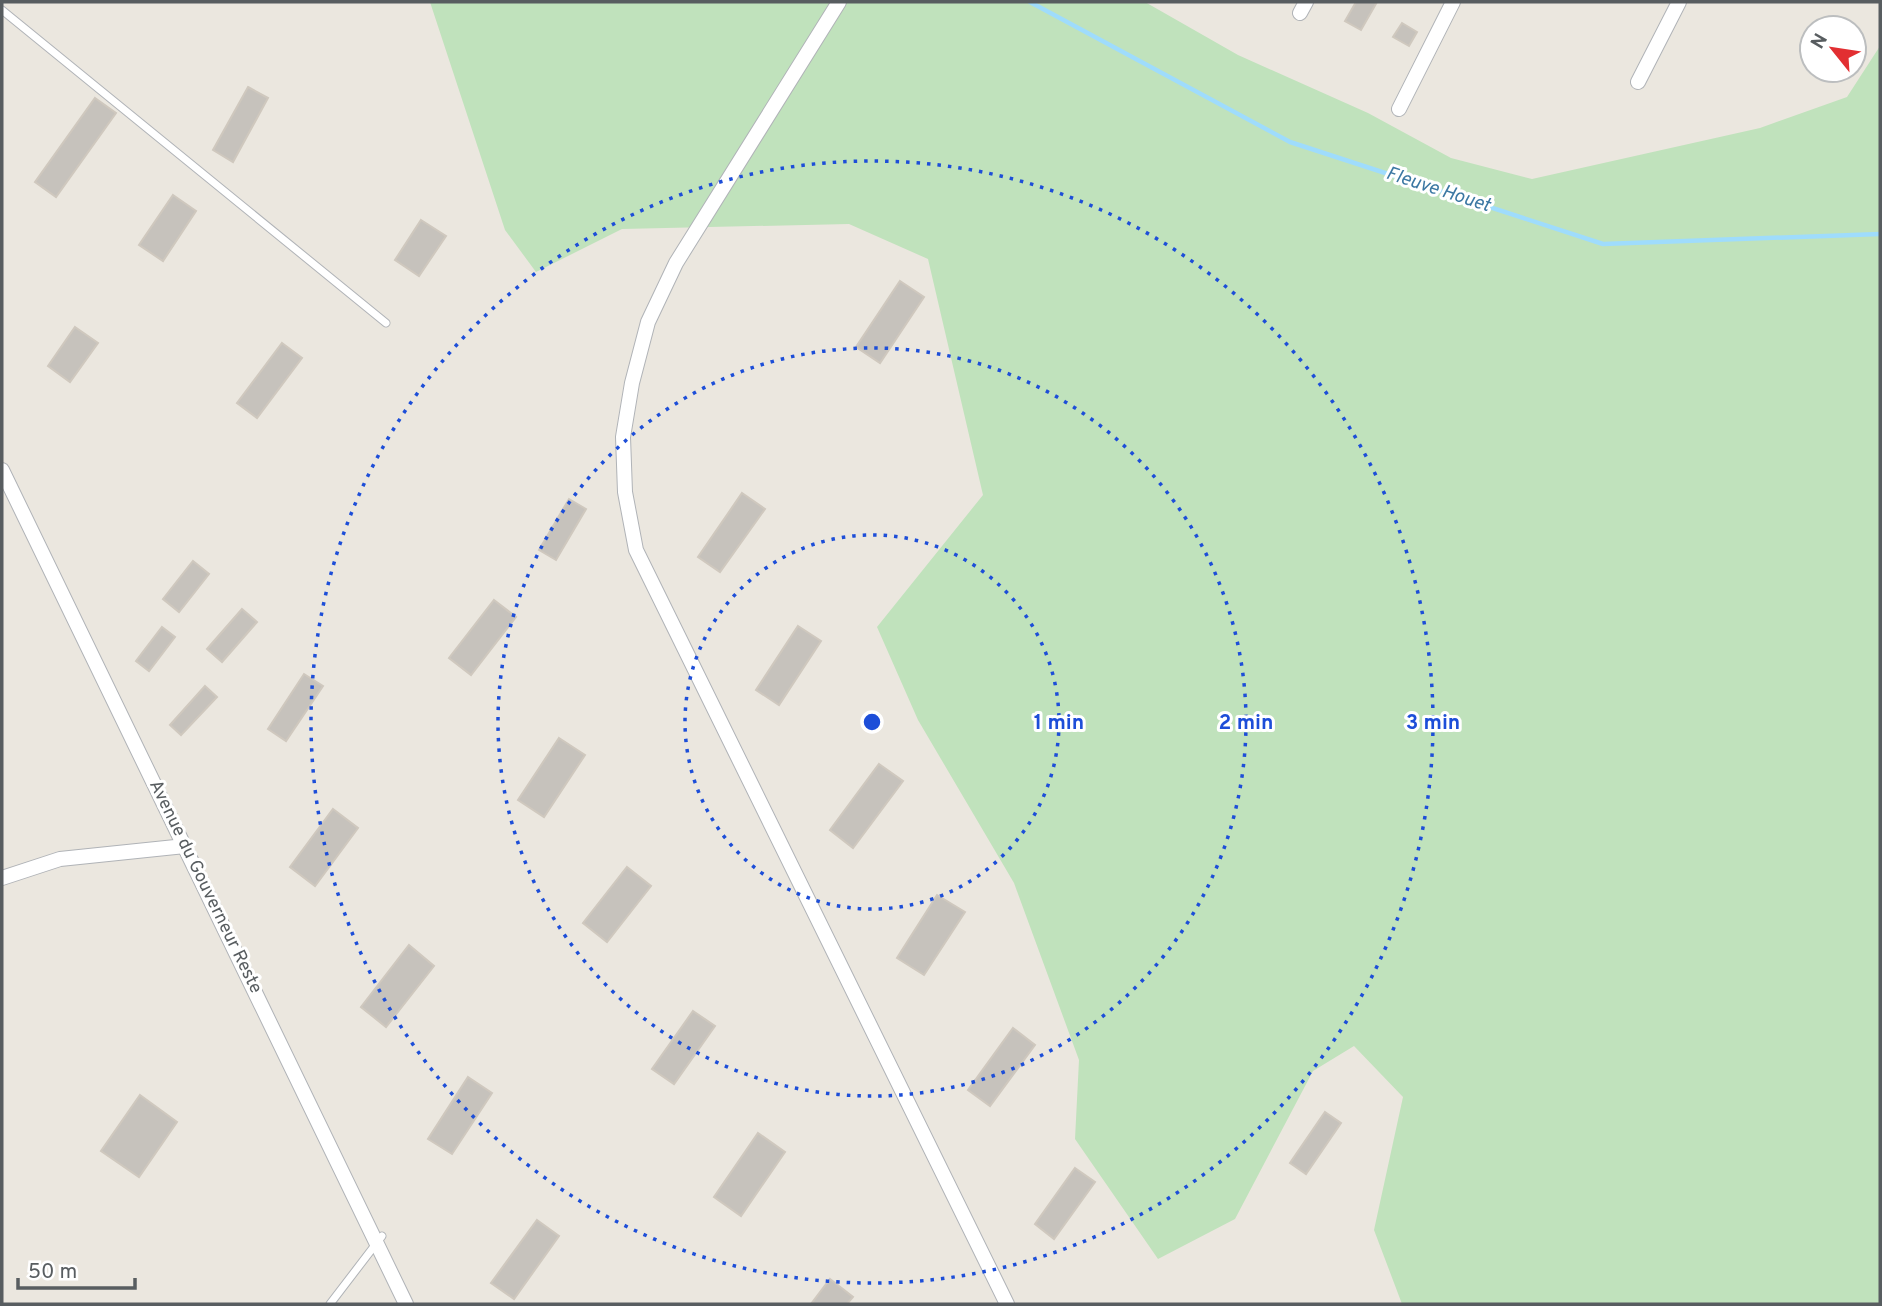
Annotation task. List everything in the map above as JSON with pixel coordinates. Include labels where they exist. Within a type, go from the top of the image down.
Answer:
[{"type":"street","points":[[839,2],[676,263],[648,322],[632,383],[623,437],[625,492],[636,550],[1007,1304]]},
{"type":"street","points":[[1399,109],[1453,2]]},
{"type":"street","points":[[1638,82],[1679,2]]},
{"type":"street","name":"Avenue du Gouverneur Reste","points":[[2,470],[406,1304]]},
{"type":"street","points":[[2,878],[68,858],[185,846]]},
{"type":"lane","points":[[2,10],[386,323]]},
{"type":"lane","points":[[330,1304],[382,1236]]},
{"type":"green space","points":[[430,2],[1145,2],[1238,55],[1368,113],[1451,158],[1532,179],[1760,128],[1847,97],[1855,84],[1868,84],[1868,65],[1880,46],[1880,1304],[1402,1304],[1374,1230],[1403,1097],[1354,1046],[1313,1071],[1235,1219],[1158,1259],[1075,1139],[1079,1060],[1014,883],[918,720],[877,627],[983,495],[928,259],[849,224],[622,229],[536,272],[505,230]]},
{"type":"building","points":[[1356,2],[1377,2],[1361,30],[1345,21]]},
{"type":"building","points":[[1402,23],[1417,32],[1409,46],[1393,37]]},
{"type":"building","points":[[248,87],[268,98],[233,162],[213,150]]},
{"type":"building","points":[[95,98],[116,113],[56,197],[35,182]]},
{"type":"building","points":[[173,195],[196,211],[163,261],[139,245]]},
{"type":"building","points":[[421,220],[446,236],[419,276],[395,260]]},
{"type":"building","points":[[900,281],[924,297],[880,363],[856,347]]},
{"type":"building","points":[[75,327],[98,343],[70,382],[48,366]]},
{"type":"building","points":[[282,343],[302,358],[257,418],[237,403]]},
{"type":"building","points":[[742,493],[765,509],[720,572],[698,557]]},
{"type":"building","points":[[569,499],[586,509],[556,560],[539,550]]},
{"type":"building","points":[[193,561],[209,574],[179,612],[163,599]]},
{"type":"building","points":[[494,600],[516,617],[471,675],[449,658]]},
{"type":"building","points":[[242,609],[257,622],[222,662],[207,649]]},
{"type":"building","points":[[798,626],[821,641],[779,705],[756,690]]},
{"type":"building","points":[[162,627],[175,637],[149,671],[136,661]]},
{"type":"building","points":[[304,674],[323,686],[286,741],[268,729]]},
{"type":"building","points":[[205,686],[217,697],[181,735],[170,725]]},
{"type":"building","points":[[559,738],[585,755],[544,817],[518,800]]},
{"type":"building","points":[[879,764],[903,781],[853,848],[830,830]]},
{"type":"building","points":[[333,809],[358,828],[315,886],[290,867]]},
{"type":"building","points":[[627,867],[651,886],[607,942],[583,923]]},
{"type":"building","points":[[937,895],[965,912],[924,975],[897,958]]},
{"type":"building","points":[[409,945],[434,966],[386,1027],[361,1007]]},
{"type":"building","points":[[693,1011],[715,1026],[674,1084],[652,1069]]},
{"type":"building","points":[[1013,1028],[1035,1045],[990,1106],[968,1090]]},
{"type":"building","points":[[468,1077],[492,1093],[452,1154],[428,1139]]},
{"type":"building","points":[[140,1095],[177,1122],[139,1177],[101,1151]]},
{"type":"building","points":[[1325,1112],[1341,1123],[1306,1174],[1290,1163]]},
{"type":"building","points":[[758,1133],[785,1152],[741,1216],[714,1197]]},
{"type":"building","points":[[1075,1168],[1095,1182],[1054,1239],[1035,1224]]},
{"type":"building","points":[[537,1220],[559,1236],[514,1299],[491,1283]]},
{"type":"building","points":[[830,1279],[853,1297],[847,1304],[811,1304]]},
{"type":"waterway","name":"Fleuve Houet","points":[[1030,2],[1290,142],[1603,244],[1880,234]]}]
